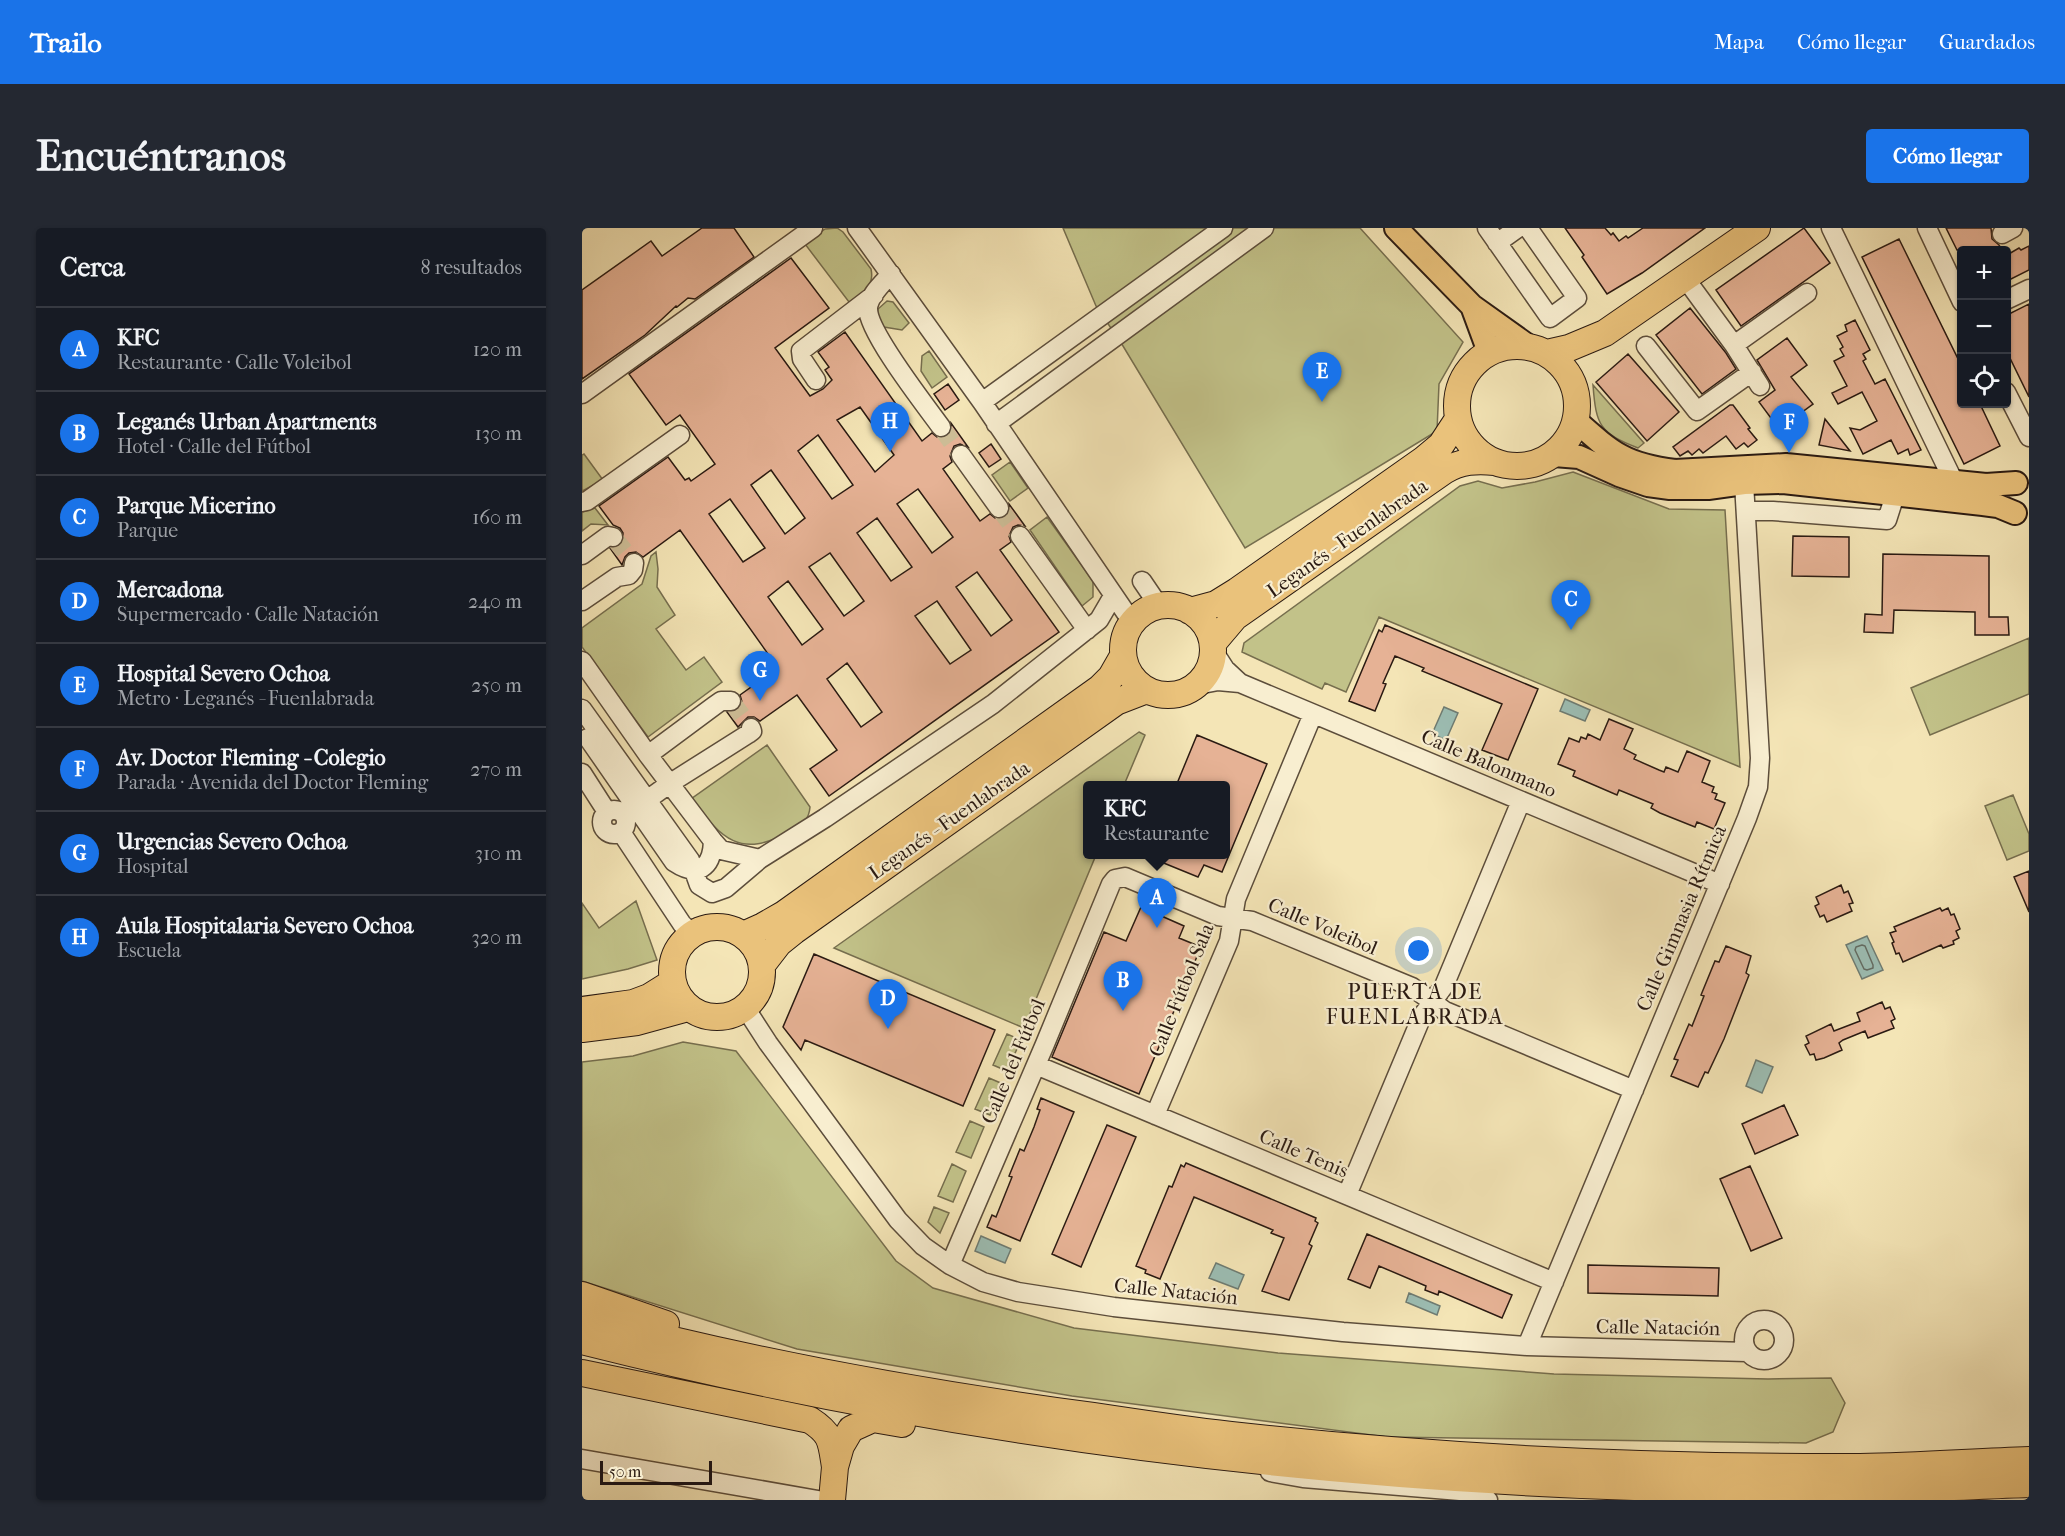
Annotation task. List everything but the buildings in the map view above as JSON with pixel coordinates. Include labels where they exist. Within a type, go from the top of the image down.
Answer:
[{"type":"highway","points":[[1537,349],[1562,365],[1573,382],[1578,401],[1576,422],[1568,440],[1554,455],[1536,464],[1516,467],[1495,462],[1479,453],[1465,438],[1458,419],[1457,399],[1462,380],[1473,364],[1489,352],[1508,346],[1537,349],[1569,348],[1605,333],[1757,228]]},
{"type":"highway","points":[[1573,382],[1605,333]]},
{"type":"highway","name":"Leganés - Fuenlabrada","points":[[1159,606],[1180,607],[1190,611],[1216,604],[1238,591],[1423,460],[1441,445],[1458,419]]},
{"type":"highway","name":"Leganés - Fuenlabrada","points":[[1197,685],[1210,668],[1213,647],[1235,617],[1444,471],[1471,461],[1495,462]]},
{"type":"highway","points":[[1132,622],[1140,615],[1159,606]]},
{"type":"highway","points":[[1190,611],[1205,624],[1213,647]]},
{"type":"highway","name":"Leganés - Fuenlabrada","points":[[743,935],[784,914],[1100,688],[1111,677],[1123,656],[1123,644],[1132,622]]},
{"type":"highway","points":[[1123,656],[1127,670],[1135,681],[1147,690],[1161,695],[1176,695],[1197,685]]},
{"type":"highway","name":"Leganés - Fuenlabrada","points":[[762,965],[779,944],[813,917],[1116,702],[1147,690]]},
{"type":"highway","points":[[722,927],[743,935],[757,951],[762,965],[762,979],[758,993],[746,1009],[724,1017],[709,1017],[688,1008],[673,982],[674,958],[681,944],[693,934],[707,928],[722,927]]},
{"type":"highway","points":[[582,1010],[633,1003],[649,997],[673,982]]},
{"type":"highway","points":[[582,1029],[637,1022],[688,1008]]},
{"type":"highway","points":[[582,1295],[768,1361]]},
{"type":"highway","points":[[582,1317],[653,1336],[768,1361],[1001,1404],[1228,1435],[1420,1453],[1640,1463],[1861,1467],[2029,1460]]},
{"type":"highway","points":[[582,1341],[786,1388],[985,1425],[1175,1452],[1423,1476],[1640,1486],[1861,1490],[2029,1484]]},
{"type":"highway","points":[[582,1361],[634,1371],[786,1388]]},
{"type":"highway","points":[[582,1372],[810,1420],[824,1429],[831,1442],[835,1467]]},
{"type":"highway","points":[[832,1500],[835,1467],[842,1446],[851,1429],[873,1419],[983,1438],[1108,1443]]},
{"type":"main road","points":[[1396,228],[1472,306],[1537,349]]},
{"type":"main road","points":[[1472,306],[1489,352]]},
{"type":"main road","points":[[1576,422],[1604,447],[1626,460],[1657,469],[1675,471],[1786,465],[1986,485],[2023,479]]},
{"type":"main road","points":[[1554,455],[1579,457],[1648,485],[1670,488],[1783,482],[1998,506],[2022,518]]},
{"type":"main road","points":[[2022,518],[2010,498],[2023,479]]},
{"type":"street","points":[[582,394],[813,228]]},
{"type":"street","points":[[857,228],[982,402],[1111,588],[1113,596],[1132,622]]},
{"type":"street","points":[[982,402],[1223,228]]},
{"type":"street","points":[[996,424],[1264,228]]},
{"type":"street","points":[[1518,228],[1492,235],[1550,318],[1577,298],[1528,228]]},
{"type":"street","points":[[1831,228],[1954,482]]},
{"type":"street","points":[[1927,228],[1961,300]]},
{"type":"street","points":[[891,274],[874,295],[868,307],[873,328],[940,427]]},
{"type":"street","points":[[1646,346],[1697,411],[1756,379],[1685,278]]},
{"type":"street","points":[[2011,298],[2029,289]]},
{"type":"street","points":[[1734,345],[1807,293]]},
{"type":"street","points":[[816,380],[802,359],[801,351],[874,295]]},
{"type":"street","points":[[2011,400],[2029,437]]},
{"type":"street","points":[[582,502],[587,501],[680,435]]},
{"type":"street","points":[[961,455],[999,507]]},
{"type":"street","name":"Calle Gimnasia Rítmica","points":[[1527,1346],[1754,801],[1760,769],[1744,483]]},
{"type":"street","points":[[1746,511],[1887,520],[1895,495]]},
{"type":"street","points":[[582,555],[608,536],[613,537]]},
{"type":"street","points":[[1020,536],[1087,630]]},
{"type":"street","points":[[582,601],[616,577],[629,575],[634,563]]},
{"type":"street","points":[[1142,581],[1159,606]]},
{"type":"street","points":[[695,870],[699,885],[712,893],[726,888],[760,859],[825,818],[993,704],[1099,620],[1113,596]]},
{"type":"street","name":"Calle Balonmano","points":[[1213,647],[1225,669],[1240,683]]},
{"type":"street","points":[[582,661],[669,784],[713,841],[721,849],[760,859]]},
{"type":"street","name":"Calle Balonmano","points":[[1197,685],[1218,681],[1240,683],[1720,884]]},
{"type":"street","points":[[648,755],[721,701],[731,701]]},
{"type":"street","points":[[582,709],[682,924],[693,934]]},
{"type":"street","name":"Calle Fútbol Sala","points":[[1155,1115],[1229,941],[1236,899],[1313,714]]},
{"type":"street","points":[[632,814],[669,784],[752,731],[751,728]]},
{"type":"street","points":[[582,729],[632,814],[674,862],[685,869],[695,870],[706,866],[712,855],[713,841]]},
{"type":"street","points":[[582,773],[607,812],[619,810],[632,814]]},
{"type":"street","points":[[1347,1195],[1422,1016],[1444,986],[1521,801]]},
{"type":"street","name":"Calle Voleibol","points":[[1120,877],[1125,877],[1218,916],[1252,921],[1412,987],[1445,1011],[1634,1090]]},
{"type":"street","name":"Calle del Fútbol","points":[[950,1266],[1111,884],[1120,877]]},
{"type":"street","name":"Calle Natación","points":[[746,1009],[898,1220],[923,1246],[950,1266],[983,1282],[1018,1292],[1114,1307],[1343,1332],[1527,1346],[1741,1349]]},
{"type":"street","name":"Calle Tenis","points":[[1036,1065],[1554,1282]]},
{"type":"street","points":[[1175,1452],[1303,1478],[1460,1491],[1488,1500]]},
{"type":"street","points":[[582,1459],[818,1500]]},
{"type":"street","points":[[1822,1500],[1861,1490]]},
{"type":"green space","points":[[837,228],[843,232],[871,269],[872,275],[869,285],[849,302],[805,244],[825,229]]},
{"type":"green space","points":[[1063,228],[1360,228],[1463,342],[1439,384],[1437,431],[1245,548],[1123,346],[1096,306]]},
{"type":"green space","points":[[887,301],[893,302],[909,323],[902,330],[884,327],[877,317],[878,309]]},
{"type":"green space","points":[[929,351],[947,377],[932,388],[921,371],[922,356]]},
{"type":"green space","points":[[1593,385],[1644,443],[1638,448],[1615,438],[1602,426],[1596,410]]},
{"type":"green space","points":[[584,454],[603,480],[582,491],[582,455]]},
{"type":"green space","points":[[1010,462],[1028,488],[1010,501],[992,475]]},
{"type":"green space","points":[[1573,472],[1669,509],[1725,510],[1740,767],[1379,617],[1346,692],[1325,683],[1322,689],[1242,652],[1244,643],[1460,486],[1478,481],[1502,488]]},
{"type":"green space","points":[[595,508],[608,525],[591,524],[582,531],[582,512]]},
{"type":"green space","points":[[1047,517],[1093,581],[1093,597],[1082,606],[1030,530]]},
{"type":"green space","points":[[656,552],[657,587],[675,615],[656,629],[686,670],[704,657],[722,682],[648,737],[582,647],[582,628],[642,584],[651,556]]},
{"type":"green space","points":[[2029,638],[2029,694],[1930,735],[1911,688]]},
{"type":"green space","points":[[1139,732],[1145,735],[1126,781],[1083,781],[1083,859],[1094,859],[1024,1028],[834,948]]},
{"type":"green space","points":[[767,745],[810,807],[809,812],[804,822],[798,827],[773,840],[758,844],[745,844],[733,840],[712,825],[691,799]]},
{"type":"green space","points":[[2013,795],[2029,834],[2029,851],[2007,860],[1985,806]]},
{"type":"green space","points":[[636,901],[657,960],[582,979],[582,903],[599,928]]},
{"type":"green space","points":[[1007,1034],[1021,1040],[1007,1071],[993,1065]]},
{"type":"green space","points":[[683,1042],[736,1051],[896,1261],[933,1288],[1074,1328],[1278,1353],[1554,1374],[1768,1379],[1831,1378],[1845,1403],[1833,1432],[1806,1443],[1387,1437],[1072,1396],[797,1349],[582,1281],[582,1062],[633,1056]]},
{"type":"green space","points":[[989,1078],[1003,1084],[990,1115],[975,1109]]},
{"type":"green space","points":[[970,1121],[984,1127],[971,1158],[956,1152]]},
{"type":"green space","points":[[952,1164],[966,1171],[953,1202],[938,1196]]},
{"type":"green space","points":[[934,1207],[949,1213],[940,1233],[928,1222]]},
{"type":"water","points":[[1565,699],[1590,710],[1585,721],[1560,711]]},
{"type":"water","points":[[1444,707],[1458,713],[1446,740],[1432,734]]},
{"type":"water","points":[[1867,936],[1883,970],[1862,979],[1846,945]]},
{"type":"water","points":[[1756,1060],[1773,1067],[1762,1093],[1746,1086]]},
{"type":"water","points":[[981,1236],[1011,1249],[1005,1263],[975,1251]]},
{"type":"water","points":[[1216,1263],[1244,1275],[1238,1289],[1209,1278]]},
{"type":"water","points":[[1409,1293],[1440,1306],[1437,1315],[1406,1302]]},
{"type":"tunnel","points":[[941,427],[961,455]]},
{"type":"tunnel","points":[[999,508],[1020,536]]},
{"type":"tunnel","points":[[613,537],[634,563]]},
{"type":"tunnel","points":[[731,701],[751,728]]},
{"type":"place","name":"Hospital Severo Ochoa","points":[[1322,402]]},
{"type":"place","name":"Aula Hospitalaria Severo Ochoa","points":[[890,452]]},
{"type":"place","name":"Av. Doctor Fleming - Colegio","points":[[1789,453]]},
{"type":"place","name":"Parque Micerino","points":[[1571,630]]},
{"type":"place","name":"Urgencias Severo Ochoa","points":[[760,701]]},
{"type":"place","name":"KFC","points":[[1157,928]]},
{"type":"place","name":"Leganés Urban Apartments","points":[[1123,1011]]},
{"type":"place","name":"Mercadona","points":[[888,1029]]},
{"type":"district","name":"PUERTA DE FUENLABRADA","points":[[1415,1004]]}]
